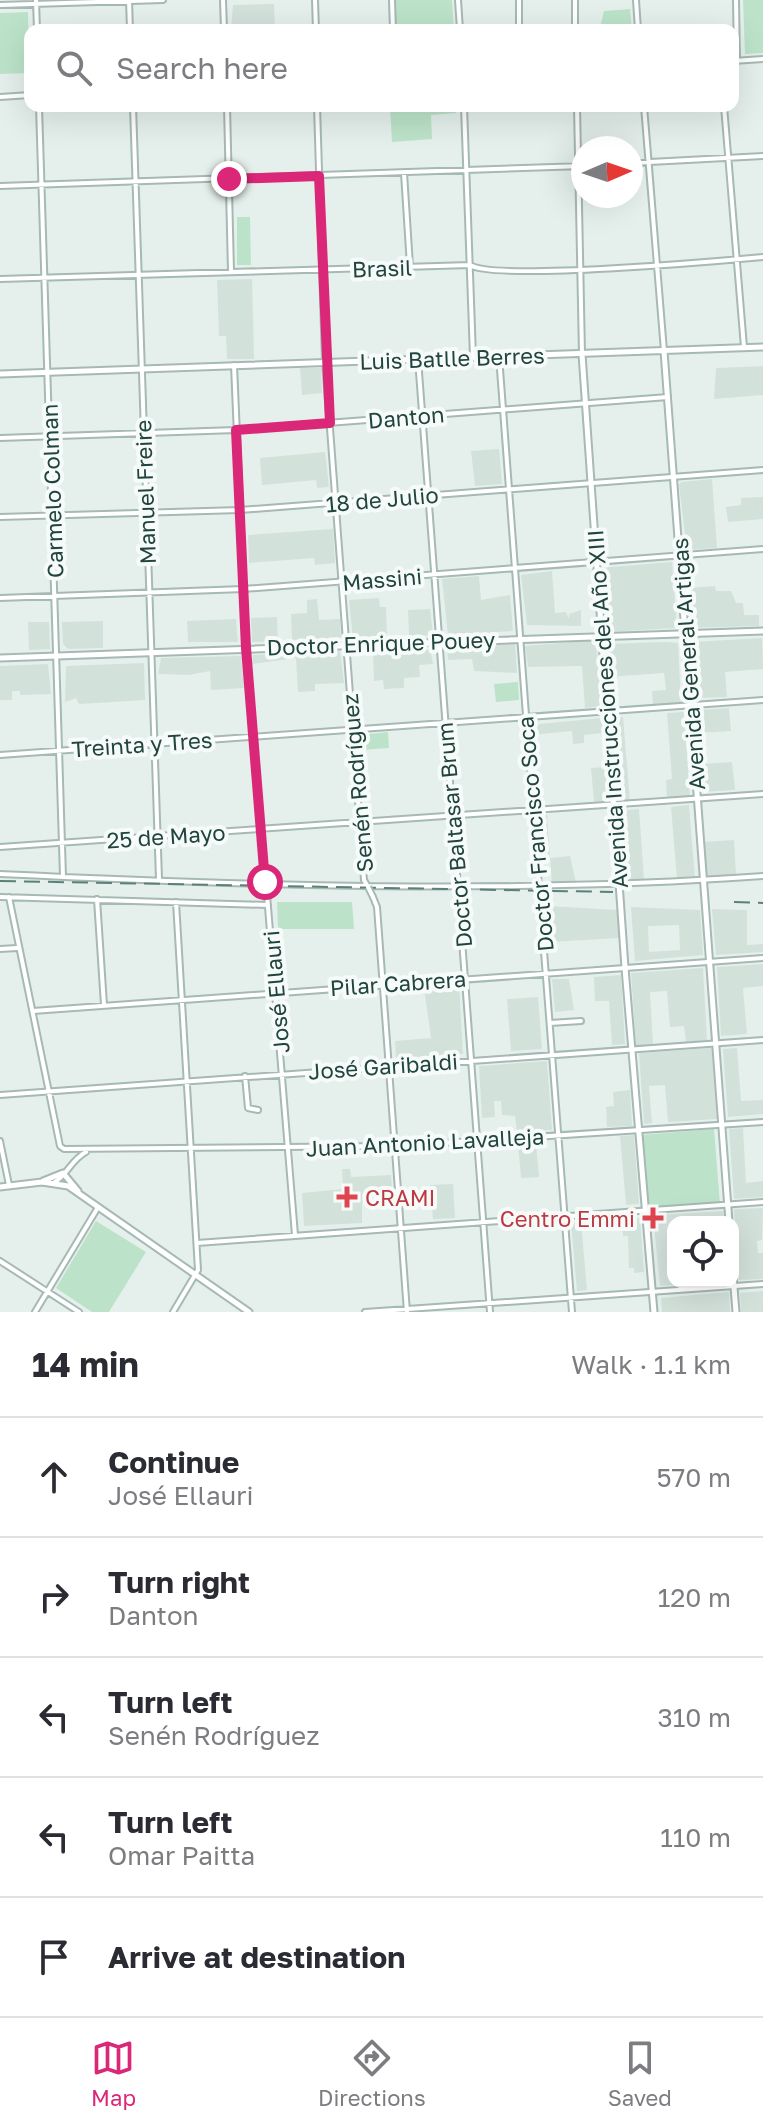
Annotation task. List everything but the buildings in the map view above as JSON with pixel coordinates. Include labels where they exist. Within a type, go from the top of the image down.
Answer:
[{"type":"street","points":[[129,0],[130,24]]},
{"type":"street","points":[[0,5],[163,0]]},
{"type":"street","points":[[223,0],[224,24]]},
{"type":"street","points":[[315,0],[316,24]]},
{"type":"street","points":[[392,0],[393,24]]},
{"type":"street","points":[[458,0],[460,24]]},
{"type":"street","points":[[519,0],[519,24]]},
{"type":"street","points":[[575,0],[575,24]]},
{"type":"street","points":[[636,0],[638,24]]},
{"type":"street","points":[[736,0],[736,24]]},
{"type":"street","points":[[36,2],[37,24]]},
{"type":"street","points":[[739,60],[763,59]]},
{"type":"street","points":[[0,97],[24,95]]},
{"type":"street","name":"Carmelo Colman","points":[[39,112],[63,877]]},
{"type":"street","name":"Manuel Freire","points":[[133,112],[159,879]]},
{"type":"street","points":[[227,112],[231,272]]},
{"type":"street","name":"Senén Rodríguez","points":[[317,112],[325,362],[345,645],[367,886]]},
{"type":"street","points":[[464,112],[473,357]]},
{"type":"street","name":"Avenida Instrucciones del Año XIII","points":[[577,112],[579,136]]},
{"type":"street","name":"Avenida General Artigas","points":[[644,112],[729,1216]]},
{"type":"street","points":[[725,112],[744,348]]},
{"type":"street","points":[[643,162],[763,156]]},
{"type":"street","points":[[0,186],[571,166]]},
{"type":"street","points":[[404,173],[411,267]]},
{"type":"street","name":"Avenida Instrucciones del Año XIII","points":[[580,208],[582,354],[590,483],[625,968],[654,1312]]},
{"type":"street","name":"Brasil","points":[[0,279],[470,265],[487,271],[579,269],[763,257]]},
{"type":"street","name":"Luis Batlle Berres","points":[[0,374],[762,347]]},
{"type":"street","name":"Doctor Francisco Soca","points":[[499,356],[572,1312]]},
{"type":"street","name":"Doctor Baltasar Brum","points":[[418,359],[490,1312]]},
{"type":"street","name":"José Ellauri","points":[[234,365],[246,648],[295,1235]]},
{"type":"street","name":"Danton","points":[[0,438],[236,430],[668,397]]},
{"type":"street","name":"18 de Julio","points":[[0,517],[240,510],[763,470]]},
{"type":"street","name":"Massini","points":[[0,598],[243,589],[763,549]]},
{"type":"street","name":"Doctor Enrique Pouey","points":[[0,658],[763,631]]},
{"type":"street","name":"Treinta y Tres","points":[[0,755],[763,700]]},
{"type":"street","name":"25 de Mayo","points":[[0,847],[763,794]]},
{"type":"street","points":[[0,874],[458,888],[620,885],[763,876]]},
{"type":"street","points":[[367,886],[377,907],[407,1310]]},
{"type":"street","points":[[0,897],[268,905]]},
{"type":"street","points":[[9,897],[17,948],[50,1091]]},
{"type":"street","points":[[97,899],[104,1005]]},
{"type":"street","points":[[173,1312],[196,1277],[197,1243],[176,902]]},
{"type":"street","points":[[0,949],[17,948]]},
{"type":"street","name":"Pilar Cabrera","points":[[33,1011],[763,958]]},
{"type":"street","points":[[550,1023],[581,1021]]},
{"type":"street","name":"José Garibaldi","points":[[0,1095],[763,1040]]},
{"type":"street","points":[[245,1076],[248,1108],[258,1110]]},
{"type":"street","name":"Juan Antonio Lavalleja","points":[[50,1091],[60,1146],[87,1152],[395,1146],[763,1122]]},
{"type":"street","points":[[0,1141],[9,1186]]},
{"type":"street","points":[[55,1182],[65,1174],[74,1159],[87,1152]]},
{"type":"street","points":[[42,1182],[53,1175],[65,1174]]},
{"type":"street","points":[[65,1174],[97,1209]]},
{"type":"street","points":[[0,1187],[42,1182],[68,1186],[249,1312]]},
{"type":"street","points":[[197,1243],[763,1202]]},
{"type":"street","points":[[35,1312],[97,1209]]},
{"type":"street","points":[[0,1261],[79,1312]]},
{"type":"street","points":[[739,1286],[763,1284]]},
{"type":"street","points":[[365,1312],[707,1288]]},
{"type":"street","points":[[734,1288],[736,1312]]},
{"type":"shaded area","points":[[274,4],[275,24],[231,24],[233,5]]},
{"type":"shaded area","points":[[252,279],[254,359],[227,359],[226,336],[219,336],[217,280]]},
{"type":"shaded area","points":[[763,366],[763,395],[714,399],[716,368]]},
{"type":"shaded area","points":[[300,368],[321,368],[322,393],[302,395]]},
{"type":"shaded area","points":[[499,449],[502,484],[475,486],[471,451]]},
{"type":"shaded area","points":[[325,452],[329,487],[317,488],[316,480],[262,485],[260,458]]},
{"type":"shaded area","points":[[712,479],[717,548],[687,550],[679,485],[681,482]]},
{"type":"shaded area","points":[[763,497],[763,519],[728,522],[726,507],[741,505],[741,498]]},
{"type":"shaded area","points":[[333,529],[335,563],[315,565],[314,558],[249,563],[248,535]]},
{"type":"shaded area","points":[[672,562],[677,628],[605,632],[599,568]]},
{"type":"shaded area","points":[[552,571],[555,613],[566,612],[569,619],[569,614],[581,610],[581,626],[527,625],[521,575]]},
{"type":"shaded area","points":[[479,576],[481,600],[510,595],[513,631],[448,635],[442,579]]},
{"type":"shaded area","points":[[715,586],[716,591],[731,591],[736,603],[743,603],[744,615],[759,615],[759,626],[688,628],[687,588]]},
{"type":"shaded area","points":[[379,598],[380,607],[386,607],[387,637],[353,639],[349,600]]},
{"type":"shaded area","points":[[317,599],[319,620],[340,619],[341,638],[292,640],[291,614],[307,613],[307,600]]},
{"type":"shaded area","points":[[430,609],[433,635],[409,636],[408,610]]},
{"type":"shaded area","points":[[277,617],[278,641],[252,642],[251,618]]},
{"type":"shaded area","points":[[236,619],[238,642],[188,642],[187,621]]},
{"type":"shaded area","points":[[103,621],[103,648],[68,649],[63,644],[62,622]]},
{"type":"shaded area","points":[[28,622],[49,622],[50,649],[29,650]]},
{"type":"shaded area","points":[[762,638],[763,669],[725,672],[727,697],[696,698],[692,642]]},
{"type":"shaded area","points":[[596,640],[601,706],[585,708],[582,666],[528,667],[525,646]]},
{"type":"shaded area","points":[[678,643],[681,704],[653,705],[652,691],[666,690],[664,673],[607,677],[607,644]]},
{"type":"shaded area","points":[[515,644],[517,673],[474,671],[472,659],[448,660],[447,648]]},
{"type":"shaded area","points":[[430,649],[433,664],[419,665],[420,677],[404,678],[404,688],[384,689],[383,680],[374,681],[373,653]]},
{"type":"shaded area","points":[[340,651],[344,683],[315,684],[315,691],[298,692],[296,658],[252,664],[253,655]]},
{"type":"shaded area","points":[[241,656],[244,688],[211,690],[210,671],[189,675],[158,674],[161,658]]},
{"type":"shaded area","points":[[144,663],[145,700],[79,704],[76,698],[65,702],[66,666]]},
{"type":"shaded area","points":[[48,664],[51,694],[20,695],[20,691],[12,691],[12,700],[0,700],[0,666]]},
{"type":"shaded area","points":[[729,708],[731,731],[698,733],[697,710]]},
{"type":"shaded area","points":[[684,712],[690,797],[667,798],[666,780],[672,779],[667,713]]},
{"type":"shaded area","points":[[623,717],[630,801],[615,802],[608,718]]},
{"type":"shaded area","points":[[602,718],[603,733],[584,735],[584,743],[573,744],[572,731],[531,735],[530,725]]},
{"type":"shaded area","points":[[732,762],[735,790],[703,792],[701,764]]},
{"type":"shaded area","points":[[605,767],[608,801],[594,802],[591,768]]},
{"type":"shaded area","points":[[689,805],[695,878],[677,879],[671,807]]},
{"type":"shaded area","points":[[639,809],[644,880],[623,882],[618,811]]},
{"type":"shaded area","points":[[547,815],[550,858],[540,859],[536,816]]},
{"type":"shaded area","points":[[734,840],[736,875],[704,877],[703,842]]},
{"type":"shaded area","points":[[570,856],[576,883],[552,884],[550,858]]},
{"type":"shaded area","points":[[548,906],[617,910],[619,938],[550,942]]},
{"type":"shaded area","points":[[631,907],[700,910],[703,955],[635,961]],"holes":[[[679,925],[680,950],[649,952],[648,926]]]},
{"type":"shaded area","points":[[712,909],[747,910],[747,945],[763,944],[763,952],[716,955]]},
{"type":"shaded area","points":[[763,964],[763,986],[743,988],[747,1034],[721,1036],[717,967]]},
{"type":"shaded area","points":[[703,968],[707,1040],[686,1042],[684,1026],[670,1027],[667,991],[650,992],[653,1044],[636,1046],[631,973]]},
{"type":"shaded area","points":[[621,975],[625,1044],[612,1045],[609,1001],[595,1001],[594,977]]},
{"type":"shaded area","points":[[552,979],[569,979],[574,1010],[555,1012]]},
{"type":"shaded area","points":[[459,985],[463,1054],[396,1058],[395,1041],[431,1038],[424,988]]},
{"type":"shaded area","points":[[538,997],[542,1049],[511,1051],[507,999]]},
{"type":"shaded area","points":[[712,1048],[717,1119],[668,1122],[665,1085],[649,1086],[652,1123],[644,1124],[639,1053]]},
{"type":"shaded area","points":[[737,1048],[741,1101],[763,1100],[763,1114],[728,1117],[723,1049]]},
{"type":"shaded area","points":[[547,1061],[552,1130],[517,1132],[515,1116],[502,1115],[501,1101],[494,1101],[495,1117],[482,1118],[479,1066]]},
{"type":"shaded area","points":[[630,1090],[632,1126],[607,1127],[606,1107],[614,1106],[613,1092]]},
{"type":"shaded area","points":[[743,1128],[746,1183],[763,1181],[763,1197],[734,1199],[729,1129]]},
{"type":"shaded area","points":[[634,1135],[639,1204],[626,1205],[620,1136]]},
{"type":"shaded area","points":[[536,1143],[539,1177],[521,1178],[518,1144]]},
{"type":"shaded area","name":"CRAMI","points":[[342,1169],[350,1169],[351,1177],[391,1175],[393,1202],[362,1203],[362,1223],[304,1226],[302,1193],[343,1189]]},
{"type":"shaded area","points":[[453,1184],[455,1218],[433,1219],[430,1185]]},
{"type":"shaded area","points":[[763,1208],[762,1240],[757,1241],[758,1253],[763,1253],[763,1279],[739,1280],[739,1216],[734,1216],[734,1209]]},
{"type":"shaded area","points":[[723,1211],[723,1216],[667,1216],[667,1285],[660,1286],[653,1215]]},
{"type":"shaded area","points":[[640,1218],[644,1272],[634,1273],[634,1268],[629,1268],[628,1236],[623,1236],[622,1219]]},
{"type":"shaded area","points":[[581,1221],[587,1290],[577,1291],[571,1222]]},
{"type":"shaded area","points":[[763,1291],[763,1312],[741,1312],[740,1293]]},
{"type":"shaded area","points":[[729,1292],[730,1312],[662,1312],[661,1298]]},
{"type":"green space","points":[[395,0],[452,0],[454,24],[396,24]]},
{"type":"green space","points":[[743,0],[763,0],[763,53],[745,54]]},
{"type":"green space","points":[[630,9],[631,24],[601,24],[604,11]]},
{"type":"green space","points":[[28,12],[28,24],[24,24],[24,73],[0,74],[0,13]]},
{"type":"green space","points":[[390,112],[456,112],[431,115],[432,139],[392,142]]},
{"type":"green space","points":[[237,217],[250,217],[251,265],[237,265]]},
{"type":"green space","points":[[518,682],[519,700],[496,702],[494,684]]},
{"type":"green space","points":[[388,732],[389,748],[361,750],[360,735]]},
{"type":"green space","points":[[277,902],[352,902],[354,929],[278,929]]},
{"type":"green space","points":[[714,1129],[720,1204],[647,1209],[641,1135]]},
{"type":"green space","points":[[96,1221],[146,1252],[109,1312],[92,1312],[56,1288]]},
{"type":"railway","points":[[0,881],[613,892]]},
{"type":"railway","points":[[734,902],[763,903]]},
{"type":"place","name":"CRAMI","points":[[347,1197]]},
{"type":"place","name":"Centro Emmi","points":[[653,1218]]},
{"type":"route","points":[[229,179],[319,176],[330,423],[236,430],[246,648],[265,882]]}]
